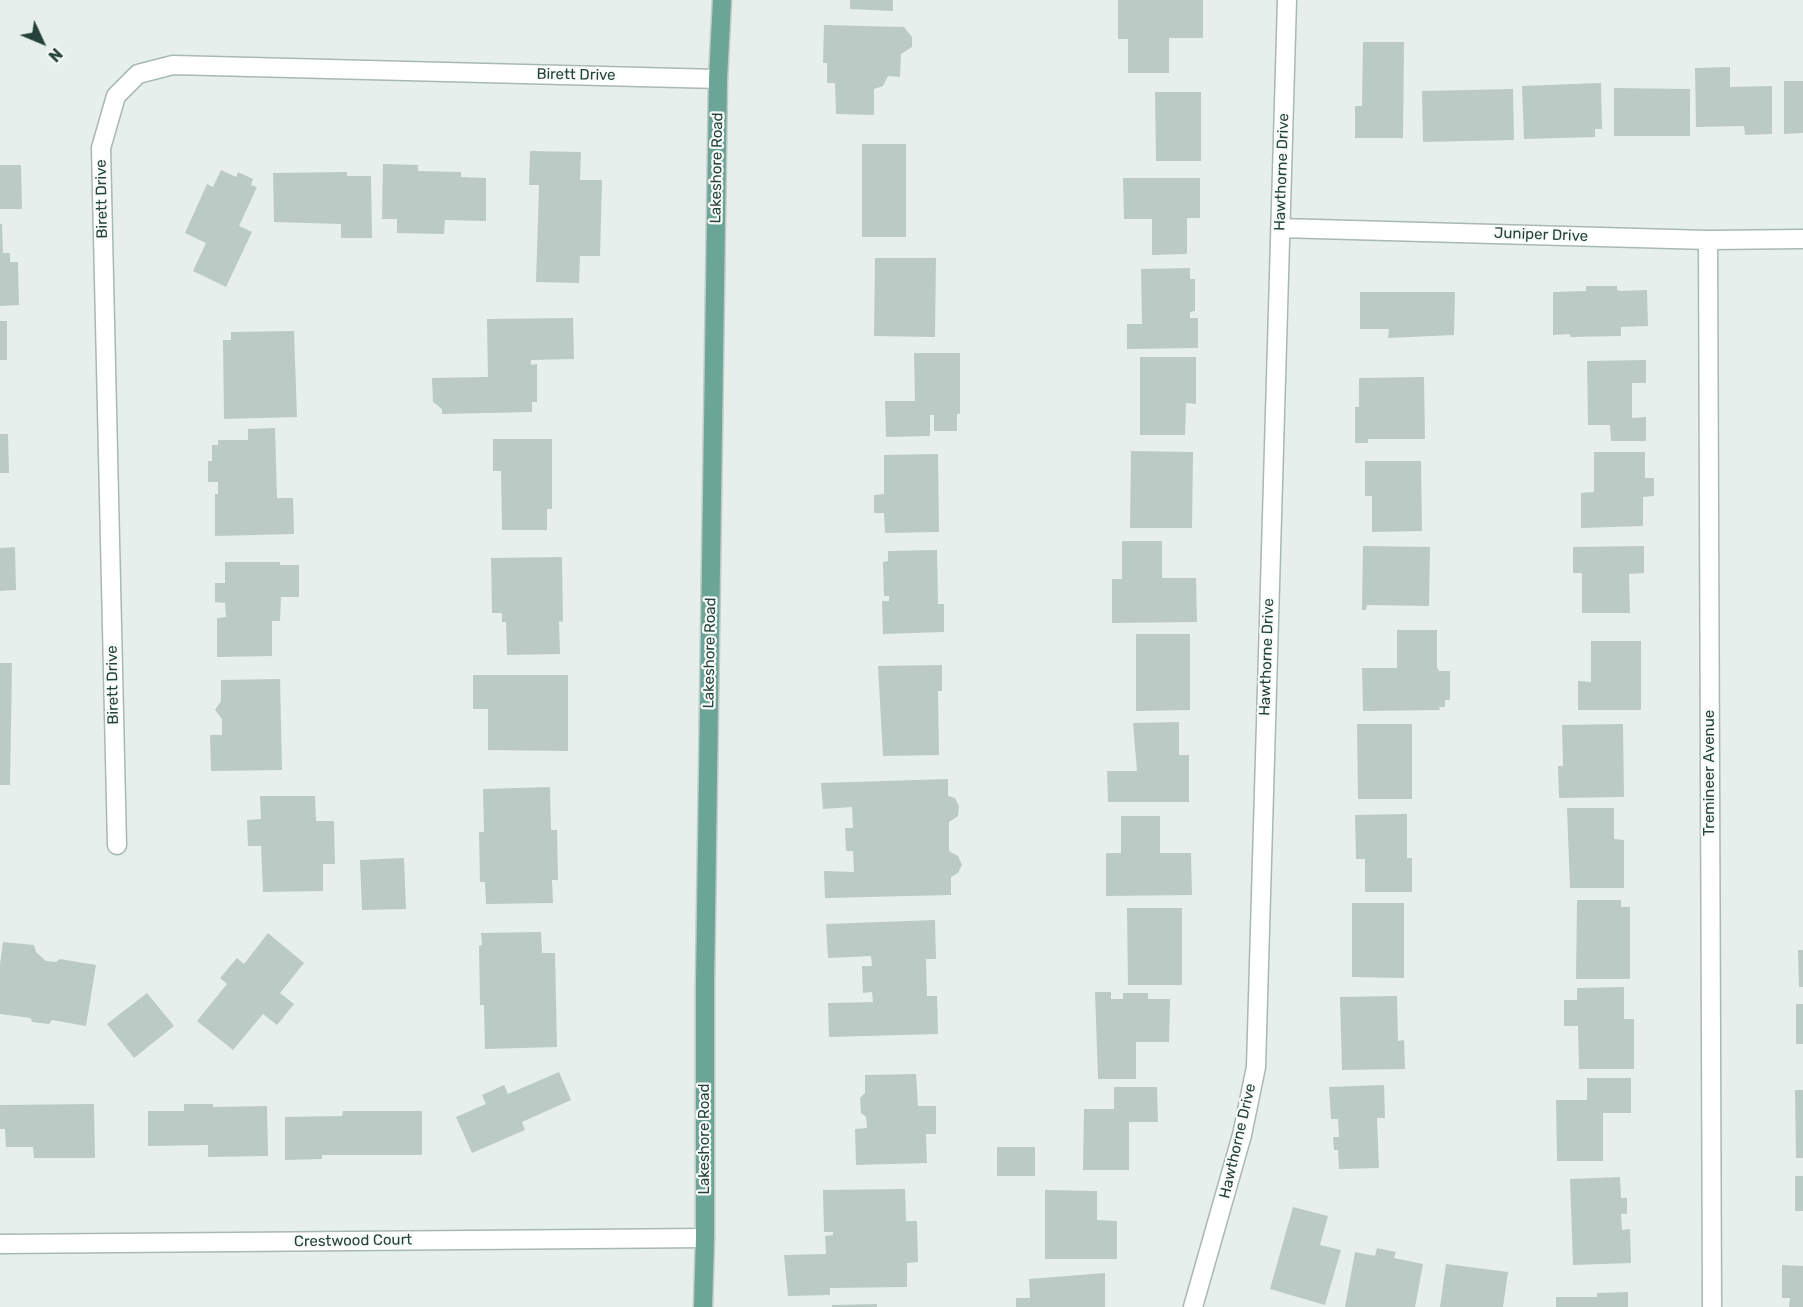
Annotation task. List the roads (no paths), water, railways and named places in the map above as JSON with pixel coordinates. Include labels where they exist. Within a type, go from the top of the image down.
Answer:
[{"type":"main road","name":"Lakeshore Road","points":[[703,1307],[705,983],[718,79],[722,0]]},
{"type":"street","name":"Hawthorne Drive","points":[[1193,1307],[1242,1135],[1256,1067],[1287,0]]},
{"type":"street","name":"Birett Drive","points":[[117,845],[101,148],[116,96],[138,74],[173,65],[718,79]]},
{"type":"street","name":"Juniper Drive","points":[[1280,228],[1708,240],[1803,239]]},
{"type":"street","name":"Tremineer Avenue","points":[[1708,240],[1712,1307]]},
{"type":"street","name":"Crestwood Court","points":[[0,1244],[705,1238]]}]
